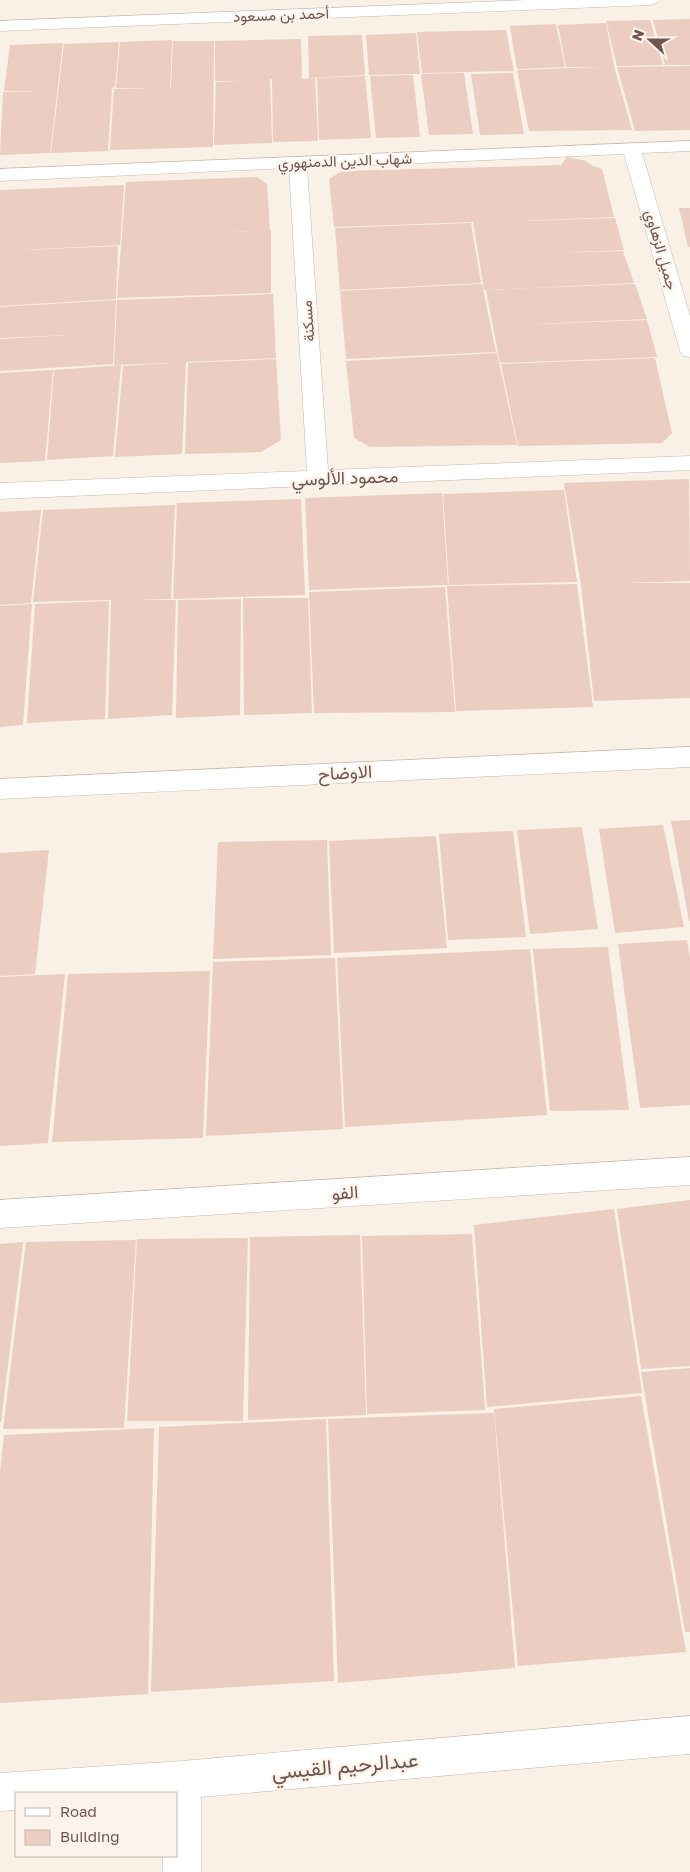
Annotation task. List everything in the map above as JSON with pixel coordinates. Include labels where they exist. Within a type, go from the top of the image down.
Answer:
[{"type":"street","name":"أحمد بن مسعود","points":[[0,26],[310,7],[651,0]]},
{"type":"street","name":"شهاب الدين الدمنهوري","points":[[0,175],[690,146]]},
{"type":"street","name":"جميل الزهاوي","points":[[632,149],[690,351]]},
{"type":"street","name":"مسكنة","points":[[298,163],[318,479]]},
{"type":"street","name":"محمود الألوسي","points":[[0,492],[690,464]]},
{"type":"street","name":"الاوضاح","points":[[0,789],[690,757]]},
{"type":"street","name":"الفو","points":[[0,1214],[690,1172]]},
{"type":"street","name":"عبدالرحيم القيسي","points":[[0,1792],[182,1780],[690,1735]]},
{"type":"street","points":[[182,1780],[182,1872]]},
{"type":"building","points":[[690,19],[690,65],[665,65],[653,20]]},
{"type":"building","points":[[650,20],[663,65],[617,66],[606,21]]},
{"type":"building","points":[[606,23],[614,66],[632,130],[529,131],[517,70],[601,67],[566,67],[558,25]]},
{"type":"building","points":[[556,24],[565,67],[517,69],[510,26]]},
{"type":"building","points":[[506,30],[514,71],[422,73],[417,32]]},
{"type":"building","points":[[416,33],[420,74],[369,75],[366,35]]},
{"type":"building","points":[[362,35],[365,75],[309,78],[308,36]]},
{"type":"building","points":[[301,39],[302,79],[315,78],[318,141],[273,142],[272,79],[270,79],[272,143],[214,145],[216,82],[243,81],[215,81],[215,41]]},
{"type":"building","points":[[172,40],[170,88],[173,41],[214,41],[213,147],[110,150],[114,89],[152,88],[116,88],[120,42]]},
{"type":"building","points":[[119,42],[115,87],[112,88],[108,151],[51,153],[64,44]]},
{"type":"building","points":[[63,43],[50,153],[0,155],[3,92],[40,91],[4,91],[10,45]]},
{"type":"building","points":[[690,66],[690,130],[635,131],[617,67]]},
{"type":"building","points":[[464,73],[473,134],[429,135],[421,74]]},
{"type":"building","points":[[513,73],[524,134],[480,135],[471,74]]},
{"type":"building","points":[[413,75],[420,137],[376,138],[370,76]]},
{"type":"building","points":[[365,76],[371,138],[319,140],[317,78]]},
{"type":"building","points":[[567,157],[586,161],[602,169],[614,217],[494,222],[615,218],[624,250],[554,253],[623,251],[634,283],[484,290],[473,222],[334,227],[329,179],[342,171],[561,165]]},
{"type":"building","points":[[257,177],[267,184],[270,230],[231,232],[271,230],[271,293],[117,298],[126,182]]},
{"type":"building","points":[[124,185],[120,245],[2,251],[118,246],[116,299],[0,306],[0,190]]},
{"type":"building","points":[[679,208],[690,208],[690,247],[688,247]]},
{"type":"building","points":[[471,223],[481,283],[340,290],[335,228]]},
{"type":"building","points":[[482,284],[496,352],[346,359],[340,291]]},
{"type":"building","points":[[635,284],[647,319],[511,325],[647,320],[657,357],[500,363],[486,290]]},
{"type":"building","points":[[273,294],[276,358],[186,362],[182,454],[115,457],[123,366],[172,363],[114,365],[117,300]]},
{"type":"building","points":[[116,300],[113,364],[0,371],[0,339],[70,335],[0,338],[0,307]]},
{"type":"building","points":[[497,353],[517,445],[370,447],[354,438],[346,361]]},
{"type":"building","points":[[655,358],[672,433],[662,443],[518,446],[501,364]]},
{"type":"building","points":[[276,359],[281,440],[261,452],[185,454],[188,363]]},
{"type":"building","points":[[121,365],[113,456],[47,460],[54,370]]},
{"type":"building","points":[[53,370],[45,461],[0,463],[0,373]]},
{"type":"building","points":[[689,479],[690,581],[624,583],[690,583],[690,698],[594,701],[581,585],[564,483]]},
{"type":"building","points":[[564,490],[577,582],[449,585],[443,494]]},
{"type":"building","points":[[442,493],[448,585],[309,590],[305,498]]},
{"type":"building","points":[[301,499],[305,595],[173,599],[177,503]]},
{"type":"building","points":[[175,505],[171,599],[136,600],[176,600],[172,715],[108,719],[111,600],[33,602],[43,510]]},
{"type":"building","points":[[41,510],[31,603],[0,605],[0,512]]},
{"type":"building","points":[[577,584],[593,707],[456,711],[447,586]]},
{"type":"building","points":[[445,587],[455,712],[314,713],[309,592]]},
{"type":"building","points":[[243,598],[308,598],[312,713],[244,715]]},
{"type":"building","points":[[241,599],[240,715],[176,718],[178,600]]},
{"type":"building","points":[[109,601],[105,719],[27,723],[35,604]]},
{"type":"building","points":[[32,604],[23,725],[0,727],[0,606]]},
{"type":"building","points":[[690,820],[690,921],[689,921],[671,821]]},
{"type":"building","points":[[663,825],[684,927],[615,933],[599,829]]},
{"type":"building","points":[[582,827],[598,929],[530,934],[517,830]]},
{"type":"building","points":[[513,831],[526,937],[448,940],[439,834]]},
{"type":"building","points":[[436,836],[447,948],[334,953],[329,841]]},
{"type":"building","points":[[327,840],[331,955],[213,959],[218,842]]},
{"type":"building","points":[[49,850],[35,974],[0,976],[0,853]]},
{"type":"building","points":[[687,940],[690,958],[690,1105],[640,1108],[618,944]]},
{"type":"building","points":[[608,947],[629,1110],[550,1111],[533,949]]},
{"type":"building","points":[[530,949],[547,1115],[345,1127],[337,958]]},
{"type":"building","points":[[335,958],[343,1129],[206,1136],[213,962]]},
{"type":"building","points":[[210,971],[203,1138],[52,1142],[68,974]]},
{"type":"building","points":[[65,974],[48,1143],[0,1146],[0,977]]},
{"type":"building","points":[[690,1200],[690,1366],[641,1369],[617,1209]]},
{"type":"building","points":[[614,1209],[642,1393],[487,1407],[474,1225]]},
{"type":"building","points":[[472,1234],[485,1410],[367,1414],[362,1236]]},
{"type":"building","points":[[360,1235],[366,1415],[248,1420],[250,1237]]},
{"type":"building","points":[[248,1238],[243,1421],[127,1421],[137,1239]]},
{"type":"building","points":[[136,1240],[124,1428],[3,1429],[26,1242]]},
{"type":"building","points":[[23,1242],[1,1422],[0,1422],[0,1244]]},
{"type":"building","points":[[690,1368],[690,1632],[685,1632],[641,1372]]},
{"type":"building","points":[[641,1396],[686,1652],[518,1666],[494,1409]]},
{"type":"building","points":[[494,1413],[515,1668],[338,1683],[328,1419]]},
{"type":"building","points":[[326,1419],[334,1681],[151,1692],[159,1427]]},
{"type":"building","points":[[154,1428],[148,1694],[0,1703],[0,1472],[4,1435]]}]
